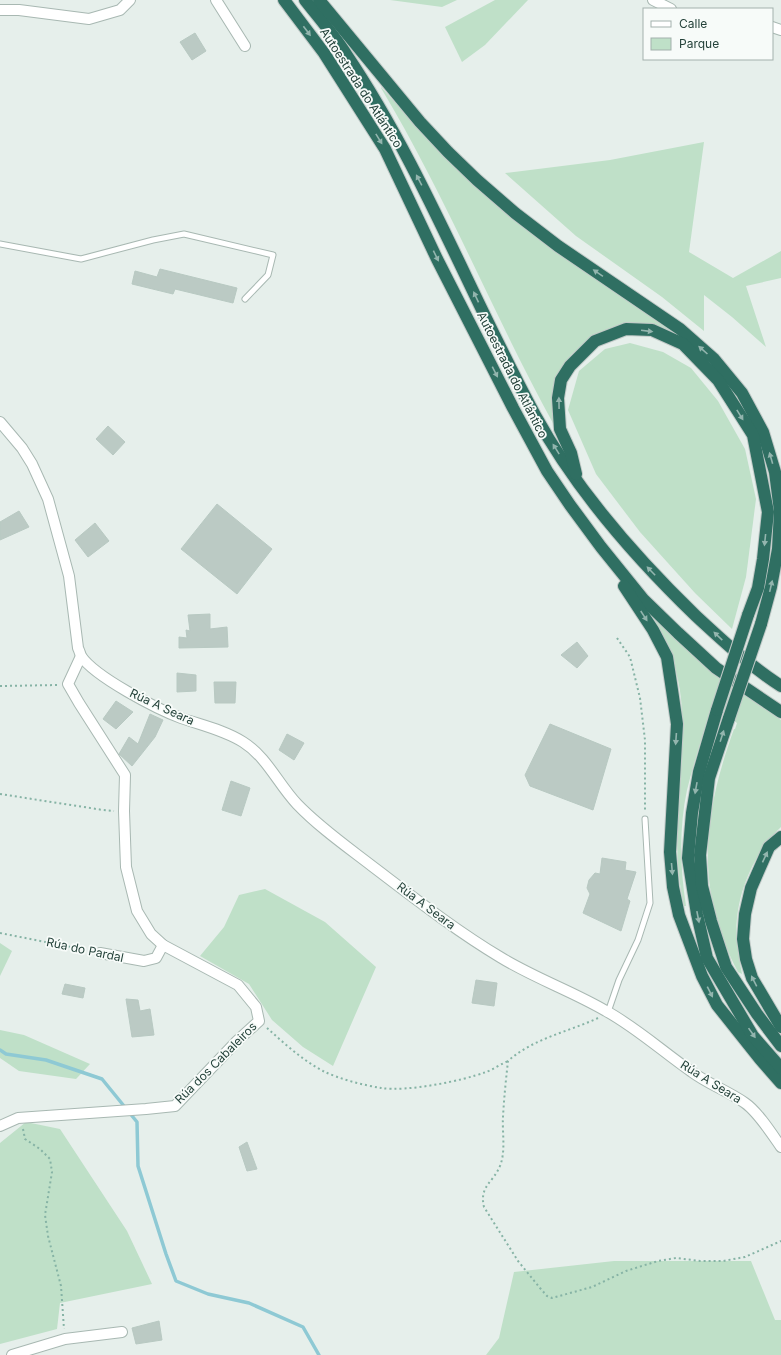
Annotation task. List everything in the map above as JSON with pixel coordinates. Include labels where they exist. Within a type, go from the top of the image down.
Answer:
[{"type":"highway","name":"Autoestrada do Atlántico","points":[[284,0],[324,53],[385,149],[437,259],[539,458],[566,500],[601,547],[643,599],[716,668],[781,712]]},
{"type":"highway","name":"Autoestrada do Atlántico","points":[[305,0],[346,53],[394,133],[442,224],[488,323],[536,415],[558,452],[578,481],[645,564],[678,599],[723,641],[765,676],[781,686]]},
{"type":"highway","points":[[319,0],[420,122],[448,152],[515,213],[558,246],[680,329],[714,359],[742,393],[763,432],[775,472],[780,511],[778,549],[771,587],[761,624],[709,778],[700,855],[702,886],[711,921],[726,967],[756,1014],[781,1046]]},
{"type":"highway","points":[[578,481],[571,453],[560,429],[558,398],[562,380],[570,366],[595,341],[626,329],[652,330],[683,344],[718,380],[753,435],[768,512],[763,559],[758,588],[717,710],[699,772],[692,813],[688,858],[697,914],[707,958],[753,1036],[781,1068]]},
{"type":"highway","points":[[601,547],[653,630],[666,657],[677,724],[670,852],[679,915],[702,976],[717,1005],[781,1083]]},
{"type":"highway","points":[[781,837],[770,847],[751,888],[745,914],[743,939],[746,958],[752,978],[781,1026]]},
{"type":"street","points":[[0,10],[20,10],[89,19],[120,10],[130,0]]},
{"type":"street","points":[[216,0],[246,46]]},
{"type":"street","points":[[653,0],[669,8]]},
{"type":"street","name":"Rúa A Seara","points":[[0,422],[22,448],[32,464],[48,499],[68,576],[78,648],[90,666],[111,681],[146,702],[178,717],[230,735],[254,750],[266,762],[285,790],[298,805],[315,821],[371,866],[465,935],[502,959],[608,1012],[642,1034],[694,1074],[726,1091],[747,1105],[770,1131],[781,1147]]},
{"type":"street","points":[[82,656],[68,684],[125,775],[124,811],[126,867],[137,911],[151,934],[163,945]]},
{"type":"street","name":"Rúa do Pardal","points":[[100,953],[144,961],[156,958],[163,945]]},
{"type":"street","name":"Rúa dos Cabaleiros","points":[[0,1126],[18,1118],[175,1106],[237,1041],[259,1021],[256,1007],[238,985],[163,945]]},
{"type":"street","points":[[12,1355],[65,1339],[122,1332]]},
{"type":"lane","points":[[0,244],[81,259],[153,240],[184,234],[273,255],[268,275],[245,299]]},
{"type":"lane","points":[[608,1012],[619,980],[638,940],[650,903],[646,819]]},
{"type":"path","points":[[617,638],[630,657],[640,698],[644,740],[646,819]]},
{"type":"path","points":[[0,686],[68,684]]},
{"type":"path","points":[[0,794],[103,810],[124,811]]},
{"type":"path","name":"Rúa do Pardal","points":[[0,933],[100,953]]},
{"type":"path","points":[[259,1021],[290,1048],[323,1070],[352,1081],[382,1088],[408,1088],[451,1082],[486,1072],[508,1061],[519,1052],[540,1041],[598,1019],[608,1012]]},
{"type":"path","points":[[508,1061],[500,1167],[483,1191],[482,1200],[484,1207],[518,1261],[547,1296],[552,1298],[559,1297],[592,1287],[626,1271],[658,1261],[676,1258],[700,1261],[723,1261],[745,1257],[781,1241]]},
{"type":"path","points":[[28,1117],[23,1128],[25,1139],[40,1149],[50,1159],[52,1172],[45,1215],[48,1236],[61,1286],[65,1339]]},
{"type":"green space","points":[[390,0],[457,0],[442,7]]},
{"type":"green space","points":[[495,0],[528,0],[485,45],[462,62],[445,27]]},
{"type":"green space","points":[[381,87],[446,158],[497,206],[540,239],[633,302],[680,337],[658,330],[589,339],[571,355],[564,366],[552,402],[554,425],[510,341],[427,171]]},
{"type":"green space","points":[[704,142],[689,252],[733,278],[781,251],[781,278],[746,286],[766,347],[704,295],[704,331],[662,297],[576,236],[505,173],[610,160]]},
{"type":"green space","points":[[630,343],[663,352],[691,368],[718,401],[745,449],[756,499],[746,577],[732,629],[695,593],[640,532],[596,474],[568,410],[579,371],[605,349]]},
{"type":"green space","points":[[653,617],[711,670],[781,720],[781,827],[761,851],[753,864],[742,894],[738,910],[737,945],[742,974],[738,972],[724,941],[714,911],[709,881],[708,851],[710,822],[715,791],[723,761],[737,723],[712,704],[684,804],[681,848],[682,877],[686,906],[684,906],[679,873],[677,840],[682,732],[681,701],[673,662]]},
{"type":"green space","points":[[265,889],[325,922],[376,967],[333,1066],[303,1047],[272,1020],[249,984],[200,956],[224,927],[239,895]]},
{"type":"green space","points":[[0,943],[12,951],[0,976]]},
{"type":"green space","points":[[0,1030],[24,1035],[90,1064],[76,1079],[19,1071],[0,1058]]},
{"type":"green space","points":[[26,1122],[60,1129],[127,1231],[152,1284],[60,1303],[57,1329],[0,1344],[0,1143]]},
{"type":"green space","points":[[614,1261],[751,1261],[775,1320],[781,1320],[781,1355],[486,1355],[499,1338],[514,1272]]},
{"type":"building","points":[[195,33],[206,51],[192,60],[180,42]]},
{"type":"building","points":[[160,269],[237,288],[233,303],[175,289],[173,294],[132,284],[135,271],[157,277]]},
{"type":"building","points":[[108,426],[125,442],[113,455],[96,439]]},
{"type":"building","points":[[217,504],[272,549],[237,594],[181,549]]},
{"type":"building","points":[[19,511],[29,527],[0,540],[0,522]]},
{"type":"building","points":[[95,523],[109,541],[88,557],[75,540]]},
{"type":"building","points":[[210,614],[210,629],[227,627],[228,647],[179,648],[179,637],[187,638],[186,630],[190,631],[188,615]]},
{"type":"building","points":[[577,642],[588,656],[577,668],[561,655]]},
{"type":"building","points":[[177,673],[196,675],[196,691],[177,692]]},
{"type":"building","points":[[214,682],[236,682],[235,703],[215,703]]},
{"type":"building","points":[[116,701],[133,712],[116,729],[103,719]]},
{"type":"building","points":[[150,714],[163,720],[155,737],[132,766],[119,754],[129,737],[138,744]]},
{"type":"building","points":[[550,724],[611,749],[593,810],[530,786],[525,775]]},
{"type":"building","points":[[287,734],[304,743],[294,760],[279,750]]},
{"type":"building","points":[[231,781],[250,788],[241,816],[222,810]]},
{"type":"building","points":[[602,858],[626,862],[625,870],[636,872],[627,899],[630,901],[621,931],[583,913],[590,894],[587,888],[589,880],[595,873],[600,874]]},
{"type":"building","points":[[476,980],[497,983],[494,1006],[472,1003]]},
{"type":"building","points":[[65,984],[85,988],[83,998],[62,994]]},
{"type":"building","points":[[126,999],[138,1000],[140,1011],[150,1009],[154,1035],[132,1037]]},
{"type":"building","points":[[247,1142],[257,1169],[247,1171],[239,1147]]},
{"type":"building","points":[[159,1321],[162,1340],[136,1344],[132,1328]]},
{"type":"waterway","points":[[0,1050],[6,1054],[46,1060],[102,1079],[137,1122],[138,1166],[176,1281],[208,1294],[249,1303],[303,1327],[319,1355]]}]
